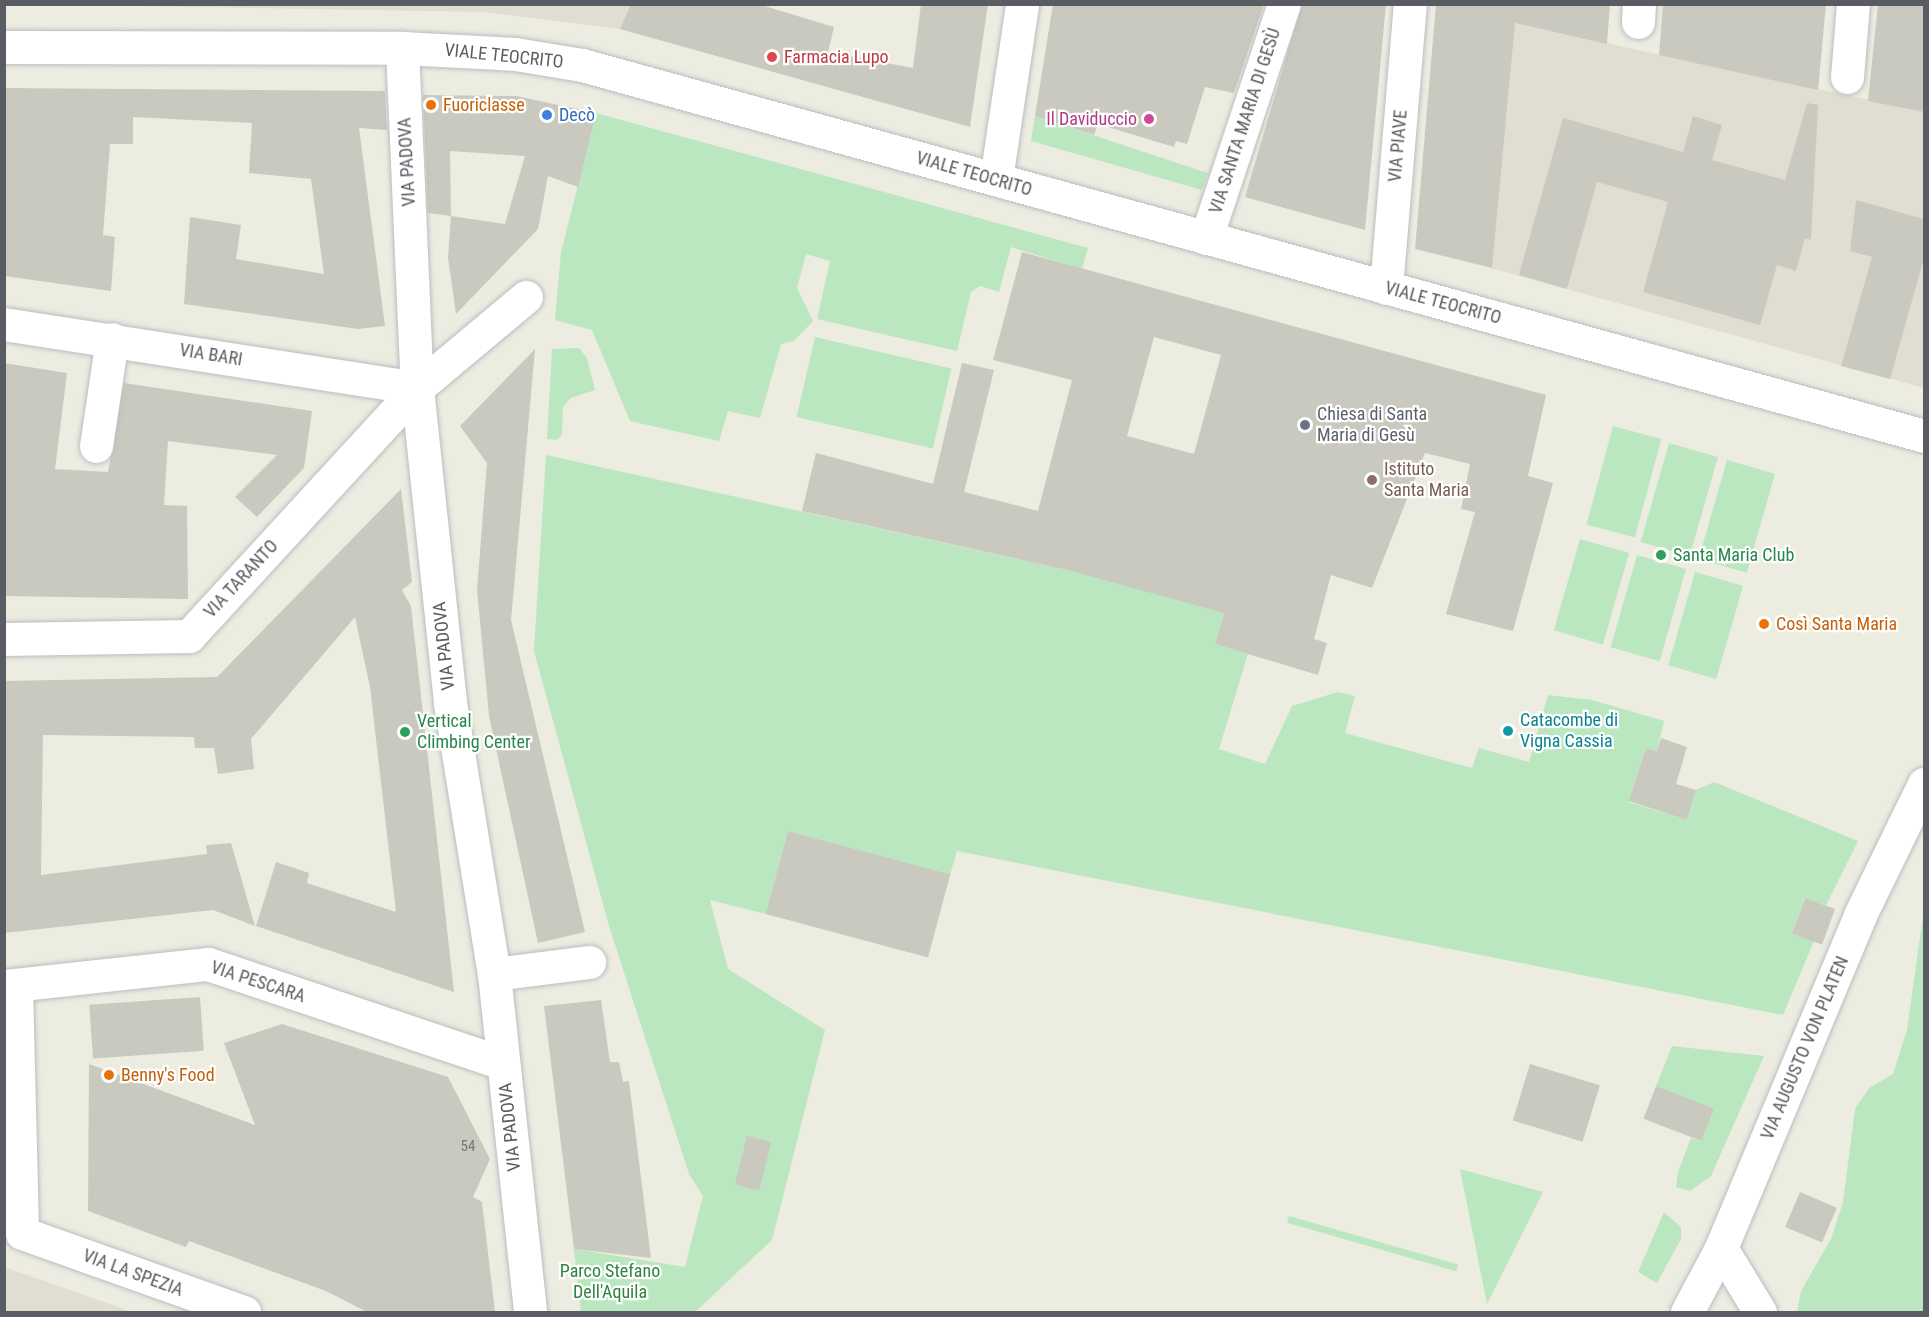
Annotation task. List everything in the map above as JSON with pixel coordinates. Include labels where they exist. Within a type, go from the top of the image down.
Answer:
[{"type":"street","points":[[996,179],[1022,4]]},
{"type":"street","name":"VIA SANTA MARIA DI GESÙ","points":[[1206,238],[1284,4]]},
{"type":"street","name":"VIA PIAVE","points":[[1386,288],[1410,4]]},
{"type":"street","points":[[1847,77],[1853,4]]},
{"type":"street","name":"VIALE TEOCRITO","points":[[4,47],[402,48],[515,54],[582,65],[1924,436]]},
{"type":"street","name":"VIA PADOVA","points":[[402,48],[417,388],[450,703],[494,974],[530,1312]]},
{"type":"street","name":"VIA TARANTO","points":[[4,639],[189,636],[417,388],[526,297]]},
{"type":"street","name":"VIA BARI","points":[[4,324],[417,388]]},
{"type":"street","points":[[96,446],[112,339]]},
{"type":"street","name":"VIA AUGUSTO VON PLATEN","points":[[1687,1312],[1721,1248],[1860,915],[1924,784]]},
{"type":"street","points":[[494,974],[589,962]]},
{"type":"street","name":"VIA PESCARA","points":[[10,985],[208,963],[503,1063]]},
{"type":"street","name":"VIA LA SPEZIA","points":[[10,985],[22,1233],[244,1312]]},
{"type":"street","points":[[1721,1248],[1760,1312]]},
{"type":"shaded area","points":[[631,4],[620,29],[483,12],[81,5]]},
{"type":"shaded area","points":[[1514,23],[1924,112],[1924,388],[1491,268]]},
{"type":"shaded area","points":[[4,1267],[73,1291],[132,1312],[5,1312]]},
{"type":"green space","points":[[596,113],[1088,248],[1082,269],[1011,247],[999,292],[980,286],[971,292],[957,351],[817,319],[830,261],[806,254],[797,288],[813,321],[794,341],[781,344],[760,418],[728,411],[719,441],[630,421],[592,330],[555,320],[561,252]]},
{"type":"green space","points":[[1035,116],[1208,173],[1202,190],[1031,141]]},
{"type":"green space","points":[[815,337],[951,368],[933,448],[797,417]]},
{"type":"green space","points":[[579,348],[587,358],[595,390],[571,398],[563,407],[562,434],[557,440],[547,439],[552,349]]},
{"type":"green space","points":[[1613,426],[1661,439],[1635,537],[1587,525]]},
{"type":"green space","points":[[1669,443],[1718,457],[1690,556],[1641,542]]},
{"type":"green space","name":"Parco Stefano Dell'Aquila","points":[[546,455],[1067,570],[1224,612],[1215,644],[1248,654],[1219,749],[1265,764],[1292,706],[1338,692],[1355,696],[1345,733],[1472,768],[1479,748],[1529,762],[1548,695],[1592,700],[1664,721],[1657,751],[1646,748],[1629,802],[1687,820],[1696,790],[1714,782],[1858,841],[1826,905],[1804,899],[1792,934],[1814,941],[1783,1015],[957,851],[950,875],[788,831],[766,914],[710,900],[728,969],[825,1030],[772,1240],[695,1312],[581,1312],[574,1249],[685,1267],[703,1196],[689,1174],[609,926],[534,651]]},
{"type":"green space","points":[[1727,460],[1775,474],[1747,573],[1699,559]]},
{"type":"green space","points":[[1580,539],[1629,553],[1603,644],[1554,630]]},
{"type":"green space","points":[[1637,555],[1686,569],[1660,661],[1611,647]]},
{"type":"green space","points":[[1695,572],[1743,586],[1716,679],[1668,665]]},
{"type":"green space","points":[[1924,909],[1924,1312],[1797,1312],[1801,1291],[1831,1239],[1843,1202],[1855,1109],[1869,1088],[1893,1074],[1907,1030]]},
{"type":"green space","points":[[1672,1046],[1764,1056],[1711,1176],[1690,1191],[1676,1187],[1678,1172],[1691,1138],[1701,1141],[1713,1108],[1656,1086]]},
{"type":"green space","points":[[1460,1169],[1543,1192],[1487,1304]]},
{"type":"green space","points":[[1664,1212],[1681,1227],[1681,1239],[1657,1283],[1638,1272]]},
{"type":"green space","points":[[1289,1216],[1458,1265],[1456,1271],[1287,1223]]},
{"type":"building","points":[[631,4],[758,4],[834,27],[828,52],[913,68],[921,4],[988,4],[970,127],[620,29]]},
{"type":"building","points":[[1053,4],[1264,4],[1234,93],[1205,87],[1187,144],[1176,141],[1174,147],[1098,124],[1094,135],[1035,116]]},
{"type":"building","points":[[1302,4],[1386,4],[1365,230],[1245,197]]},
{"type":"building","points":[[1436,4],[1610,4],[1607,44],[1515,23],[1492,268],[1415,249]]},
{"type":"building","points":[[1663,4],[1826,4],[1818,90],[1659,55]]},
{"type":"building","points":[[1878,4],[1924,4],[1924,112],[1868,101]]},
{"type":"building","points":[[4,88],[385,91],[387,130],[359,128],[385,326],[358,329],[184,304],[190,217],[241,225],[236,259],[324,274],[311,179],[249,173],[252,123],[133,117],[133,144],[110,144],[103,235],[115,237],[111,291],[4,276]]},
{"type":"building","points":[[423,95],[516,96],[596,113],[578,187],[548,176],[538,229],[456,314],[448,258],[451,216],[428,213]],"holes":[[[450,151],[525,156],[505,224],[451,216]]]},
{"type":"building","points":[[1807,103],[1818,105],[1811,240],[1805,238],[1796,271],[1777,265],[1760,325],[1643,292],[1668,202],[1597,182],[1567,289],[1519,275],[1563,118],[1683,152],[1693,116],[1722,125],[1712,160],[1785,180]]},
{"type":"building","points":[[1856,200],[1924,219],[1924,258],[1890,379],[1841,366],[1872,257],[1850,251]]},
{"type":"building","points":[[1022,252],[1546,395],[1528,476],[1553,483],[1513,631],[1446,614],[1475,512],[1461,509],[1470,464],[1425,453],[1372,588],[1331,575],[1314,639],[1327,643],[1318,675],[1215,644],[1224,613],[1067,570],[802,511],[816,453],[933,484],[962,363],[994,370],[964,492],[1038,511],[1072,380],[993,360]],"holes":[[[1154,337],[1221,355],[1194,454],[1127,436]]]},
{"type":"building","points":[[535,349],[511,620],[585,932],[538,943],[489,716],[477,590],[487,463],[460,426]]},
{"type":"building","points":[[4,363],[67,373],[55,469],[108,472],[124,383],[312,411],[304,468],[257,517],[235,497],[277,455],[168,441],[164,505],[187,506],[188,599],[4,596]]},
{"type":"building","points":[[401,489],[412,582],[402,590],[411,606],[454,992],[256,926],[276,862],[309,873],[307,883],[396,912],[370,687],[355,617],[251,739],[254,769],[218,774],[214,748],[195,748],[194,737],[43,735],[41,875],[207,854],[206,845],[231,843],[255,926],[213,910],[4,933],[4,681],[217,677]]},
{"type":"building","points":[[1661,738],[1687,747],[1676,784],[1696,790],[1687,820],[1629,801],[1646,748],[1657,751]]},
{"type":"building","points":[[788,831],[950,874],[928,958],[766,914]]},
{"type":"building","points":[[1805,898],[1835,909],[1822,945],[1792,934]]},
{"type":"building","points":[[200,997],[204,1051],[93,1059],[89,1005]]},
{"type":"building","points":[[601,1000],[610,1062],[619,1062],[623,1082],[629,1081],[651,1258],[574,1249],[544,1006]]},
{"type":"building","points":[[282,1024],[448,1077],[490,1159],[473,1197],[482,1202],[495,1312],[367,1312],[326,1291],[189,1241],[186,1247],[88,1211],[89,1064],[255,1125],[224,1043]]},
{"type":"building","points":[[1530,1064],[1600,1085],[1583,1142],[1513,1120]]},
{"type":"building","points":[[1656,1086],[1714,1108],[1701,1141],[1643,1119]]},
{"type":"building","points":[[747,1136],[771,1142],[759,1191],[735,1185]]},
{"type":"building","points":[[1800,1192],[1837,1208],[1822,1243],[1785,1227]]},
{"type":"place","name":"Farmacia Lupo","points":[[772,57]]},
{"type":"place","name":"Fuoriclasse","points":[[431,105]]},
{"type":"place","name":"Decò","points":[[547,115]]},
{"type":"place","name":"Il Daviduccio","points":[[1149,119]]},
{"type":"place","name":"Chiesa di Santa Maria di Gesù","points":[[1305,425]]},
{"type":"place","name":"Istituto Santa Maria","points":[[1372,480]]},
{"type":"place","name":"Santa Maria Club","points":[[1661,555]]},
{"type":"place","name":"Così Santa Maria","points":[[1764,624]]},
{"type":"place","name":"Catacombe di Vigna Cassia","points":[[1508,731]]},
{"type":"place","name":"Vertical Climbing Center","points":[[405,732]]},
{"type":"place","name":"Benny's Food","points":[[109,1075]]}]
